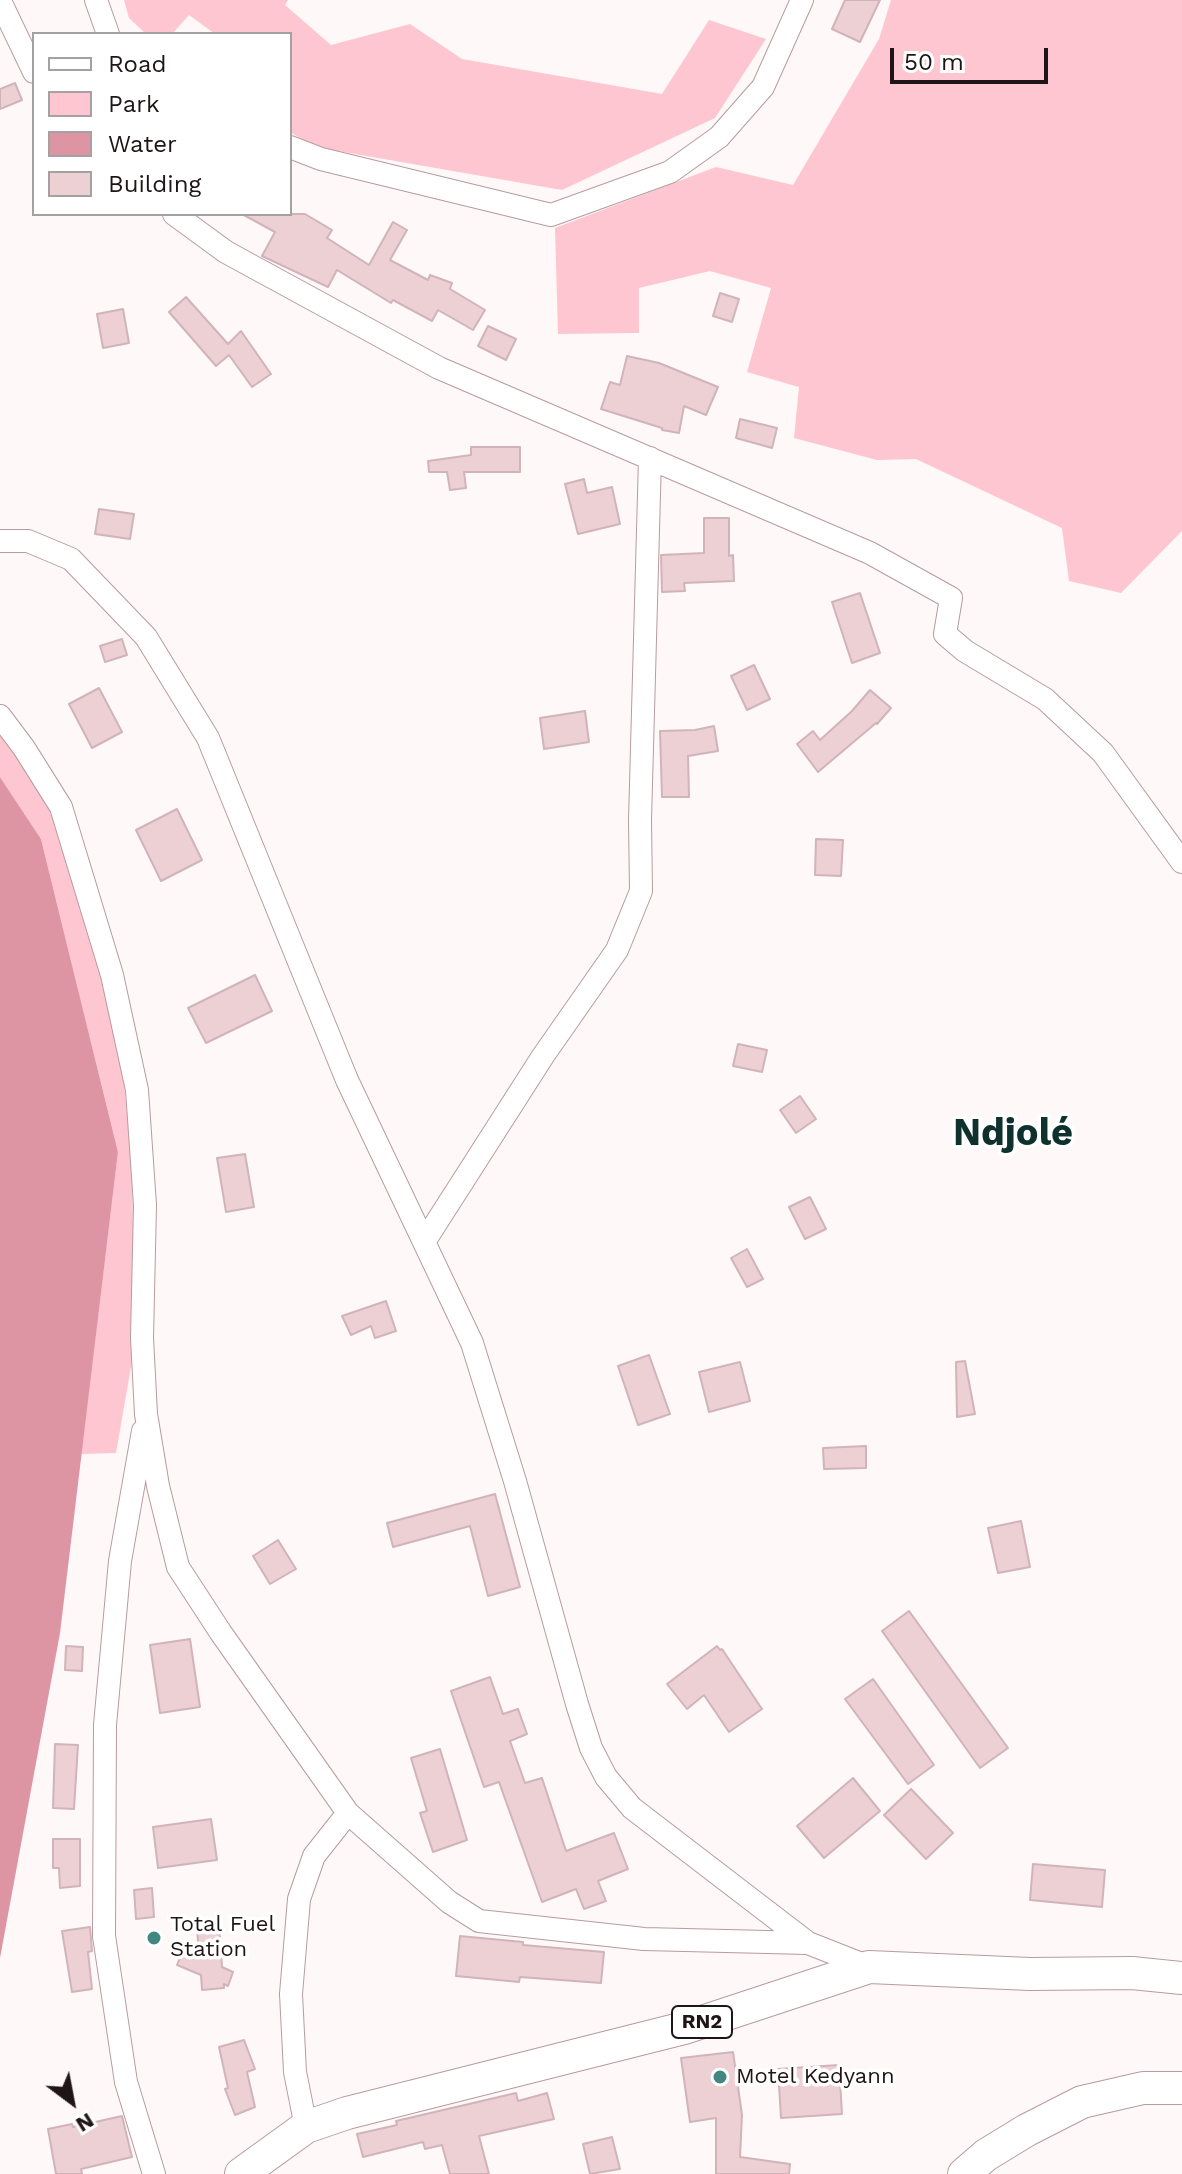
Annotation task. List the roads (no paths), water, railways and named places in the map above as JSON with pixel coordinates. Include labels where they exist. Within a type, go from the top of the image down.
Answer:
[{"type":"highway","name":"RN2","points":[[241,2174],[306,2127],[474,2080],[684,2028],[869,1967],[1030,1974],[1132,1973],[1182,1978]]},
{"type":"highway","points":[[964,2174],[986,2155],[1082,2102],[1143,2088],[1182,2088]]},
{"type":"street","points":[[96,0],[107,32]]},
{"type":"street","points":[[292,148],[321,159],[551,215],[670,172],[719,137],[763,87],[802,0]]},
{"type":"street","points":[[0,1],[32,68]]},
{"type":"street","points":[[177,216],[226,252],[439,368],[870,553],[951,598],[945,634],[965,651],[1045,699],[1103,753],[1182,862]]},
{"type":"street","points":[[424,1242],[543,1056],[617,950],[641,891],[640,820],[650,458]]},
{"type":"street","points":[[0,541],[28,541],[71,559],[146,637],[208,738],[347,1080],[472,1343],[515,1481],[577,1704],[591,1748],[606,1777],[632,1808],[808,1943],[869,1967]]},
{"type":"street","points":[[0,716],[61,807],[112,975],[137,1090],[145,1205],[142,1338],[146,1414],[158,1486],[178,1567],[262,1693],[348,1813],[449,1902],[479,1921],[644,1939],[808,1943]]},
{"type":"street","points":[[146,1414],[120,1561],[105,1725],[104,1936],[126,2082],[154,2174]]},
{"type":"street","points":[[306,2127],[295,2072],[291,1994],[299,1899],[314,1856],[348,1813]]},
{"type":"water","points":[[0,777],[41,839],[118,1152],[60,1633],[0,1958]]},
{"type":"place","name":"Total Fuel Station","points":[[154,1938]]},
{"type":"place","name":"Motel Kedyann","points":[[720,2077]]},
{"type":"district","name":"Ndjolé","points":[[1013,1134]]}]
